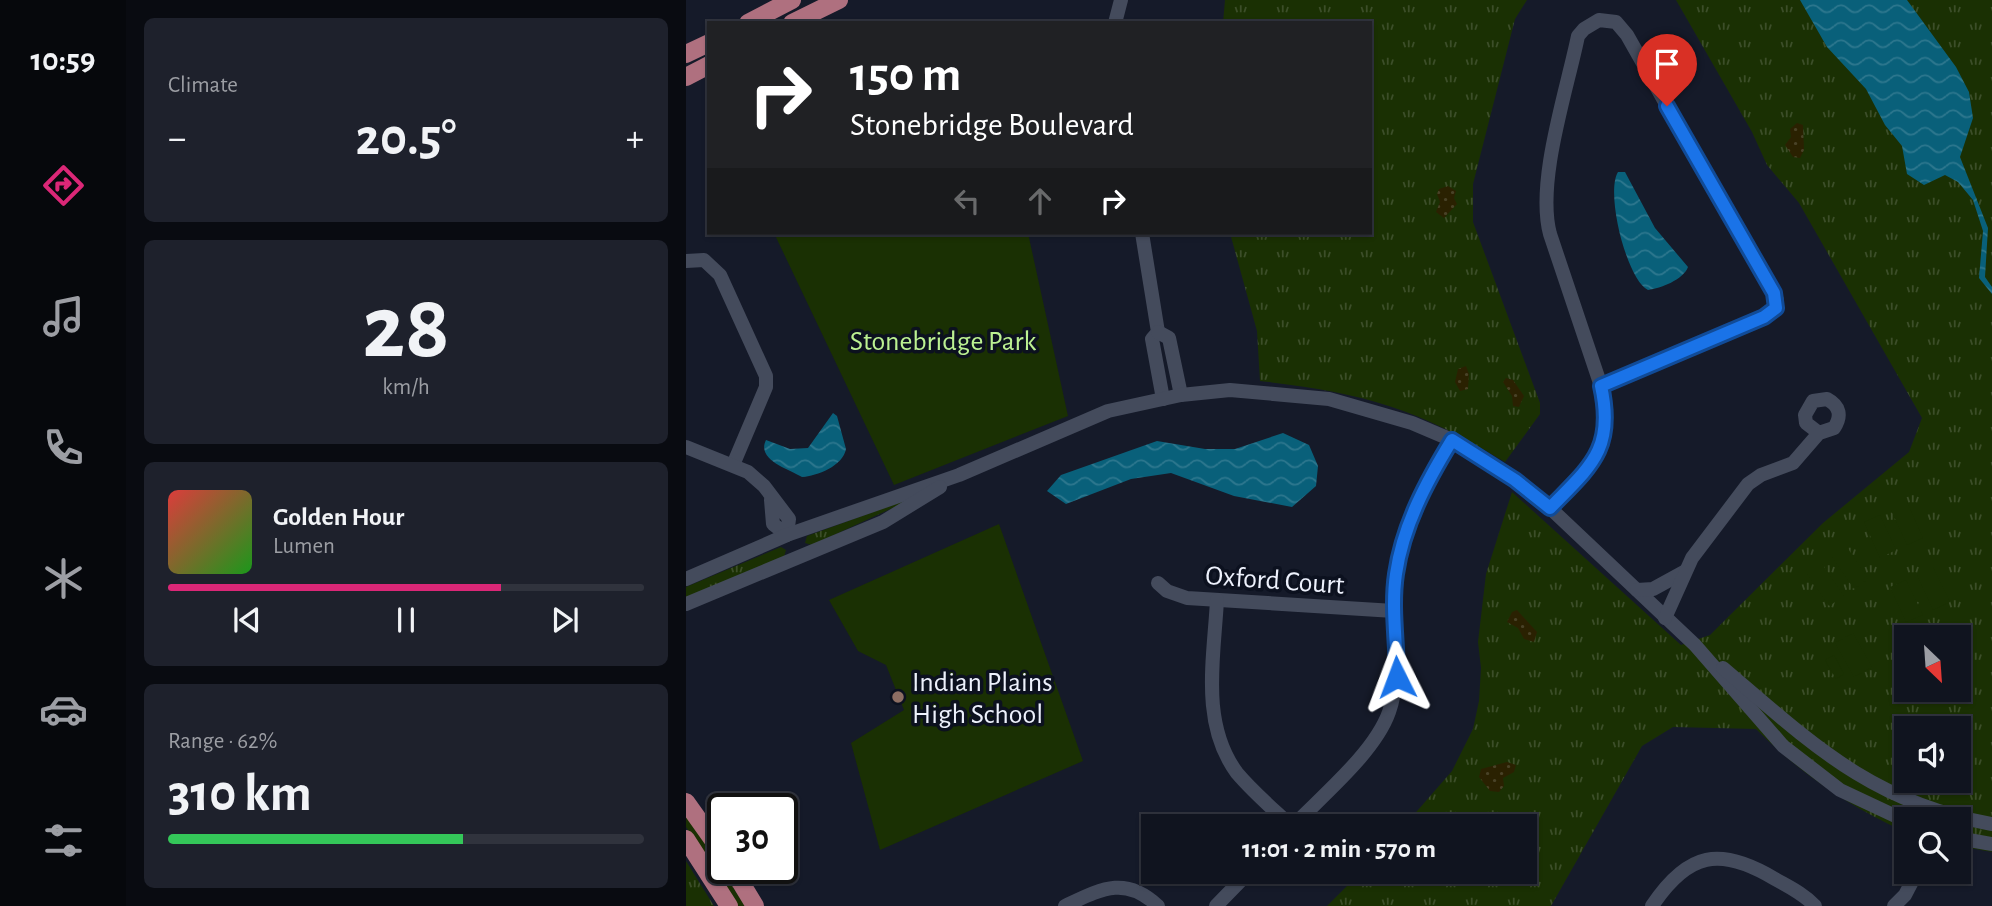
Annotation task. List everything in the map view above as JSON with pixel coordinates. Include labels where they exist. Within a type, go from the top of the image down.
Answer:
[{"type":"main road","points":[[752,21],[792,0]]},
{"type":"main road","points":[[796,21],[839,0]]},
{"type":"main road","points":[[686,54],[707,44]]},
{"type":"main road","points":[[686,77],[707,66]]},
{"type":"main road","points":[[686,802],[707,832]]},
{"type":"main road","points":[[686,839],[729,906]]},
{"type":"main road","points":[[742,884],[755,906]]},
{"type":"street","points":[[1116,21],[1121,0]]},
{"type":"street","points":[[1550,508],[1587,469],[1604,441],[1606,408],[1601,386],[1550,234],[1545,197],[1578,36],[1591,24],[1608,20],[1616,22],[1627,35],[1777,300],[1776,308],[1764,317],[1601,386]]},
{"type":"street","points":[[1142,235],[1158,332],[1152,340],[1163,399]]},
{"type":"street","points":[[686,261],[704,260],[720,275],[766,376],[766,387],[733,465]]},
{"type":"street","points":[[1158,332],[1170,338],[1181,395]]},
{"type":"street","points":[[686,579],[787,535],[959,475],[1108,411],[1181,395],[1249,391],[1329,399],[1412,423],[1452,440],[1515,480],[1550,508],[1665,618],[1704,657],[1783,746],[1819,776],[1876,809],[1894,816]]},
{"type":"street","points":[[1665,618],[1685,571],[1748,484],[1761,475],[1793,463],[1819,433]]},
{"type":"street","points":[[1303,814],[1370,744],[1389,714],[1397,677],[1394,611],[1396,575],[1403,541],[1432,473],[1452,440]]},
{"type":"street","points":[[686,447],[733,465],[755,478],[771,500],[773,524],[787,535]]},
{"type":"street","points":[[686,604],[883,522],[959,475]]},
{"type":"street","points":[[1636,590],[1666,584],[1685,571]]},
{"type":"street","name":"Oxford Court","points":[[1158,583],[1175,595],[1217,600],[1394,611]]},
{"type":"street","points":[[1217,600],[1212,701],[1215,727],[1221,745],[1238,773],[1280,814]]},
{"type":"street","points":[[1704,657],[1714,660],[1823,753],[1870,784],[1928,808],[1992,824]]},
{"type":"street","points":[[1971,840],[1992,844]]},
{"type":"street","points":[[1652,906],[1679,873],[1702,862],[1725,858],[1749,863],[1815,906]]},
{"type":"street","points":[[1216,906],[1237,884]]},
{"type":"street","points":[[1894,906],[1911,884]]},
{"type":"street","points":[[1065,906],[1098,891],[1116,887],[1140,892],[1158,906]]},
{"type":"green space","points":[[1225,0],[1527,0],[1515,19],[1473,184],[1473,222],[1540,403],[1540,414],[1505,462],[1444,428],[1387,405],[1328,391],[1260,381],[1257,331],[1231,235],[1372,235],[1372,21],[1223,21]]},
{"type":"green space","points":[[1676,0],[1992,0],[1992,852],[1971,848],[1971,807],[1894,807],[1894,826],[1826,788],[1756,729],[1673,727],[1642,746],[1551,906],[1327,906],[1349,884],[1537,884],[1537,814],[1414,814],[1452,771],[1473,729],[1479,701],[1481,668],[1478,642],[1486,574],[1512,492],[1681,645],[1710,635],[1823,523],[1909,452],[1922,418],[1799,203],[1767,165],[1752,132]]},
{"type":"green space","name":"Stonebridge Park","points":[[775,235],[1028,235],[1068,416],[894,485]]},
{"type":"green space","points":[[923,494],[812,545],[805,543],[807,536]]},
{"type":"green space","points":[[1907,502],[1923,538],[1907,545],[1891,510]]},
{"type":"green space","points":[[1880,515],[1896,550],[1880,558],[1864,522]]},
{"type":"green space","points":[[999,524],[1083,761],[880,850],[851,743],[904,710],[886,665],[858,651],[829,600]]},
{"type":"green space","points":[[781,547],[786,550],[784,557],[686,599],[686,587]]},
{"type":"green space","points":[[1847,547],[1868,579],[1854,589],[1832,557]]},
{"type":"green space","points":[[1822,564],[1844,596],[1829,606],[1807,574]]},
{"type":"green space","points":[[1933,567],[1950,602],[1933,610],[1917,575]]},
{"type":"green space","points":[[1906,580],[1923,615],[1906,622],[1890,587]]},
{"type":"green space","points":[[1853,633],[1872,667],[1854,677],[1835,643]]},
{"type":"green space","points":[[1834,655],[1844,674],[1836,679],[1825,660]]},
{"type":"green space","points":[[686,814],[707,847],[707,859],[686,827]]},
{"type":"green space","points":[[686,861],[714,906],[686,906]]},
{"type":"green space","points":[[724,884],[731,884],[745,906],[738,906]]},
{"type":"sand","points":[[1797,123],[1803,125],[1804,150],[1800,158],[1793,157],[1785,145],[1791,137],[1790,129]]},
{"type":"sand","points":[[1448,186],[1456,191],[1454,198],[1457,204],[1444,218],[1436,212],[1440,202],[1437,194],[1439,189]]},
{"type":"sand","points":[[1466,366],[1469,374],[1468,389],[1460,391],[1455,382],[1458,369]]},
{"type":"sand","points":[[1506,378],[1513,380],[1524,396],[1519,407],[1513,406],[1512,396],[1503,382]]},
{"type":"sand","points":[[1517,610],[1537,632],[1534,642],[1524,639],[1518,628],[1507,622],[1512,612]]},
{"type":"sand","points":[[1507,762],[1516,765],[1514,772],[1503,778],[1504,786],[1499,792],[1490,791],[1479,777],[1481,769]]},
{"type":"water","points":[[1800,0],[1907,0],[1956,67],[1969,92],[1973,118],[1960,157],[1988,228],[1985,277],[1992,287],[1992,294],[1979,278],[1983,231],[1973,200],[1958,182],[1945,175],[1924,185],[1907,174],[1902,146],[1885,125],[1866,89],[1827,47]]},
{"type":"water","points":[[1618,172],[1625,172],[1655,228],[1688,267],[1671,283],[1648,290],[1640,283],[1633,270],[1616,216],[1614,198]]},
{"type":"water","points":[[833,413],[837,416],[846,449],[835,465],[815,475],[802,477],[775,463],[766,453],[766,440],[790,449],[808,448]]},
{"type":"water","points":[[1283,433],[1309,445],[1318,466],[1316,486],[1292,507],[1234,496],[1171,473],[1131,479],[1066,504],[1047,491],[1061,475],[1157,441],[1205,449],[1235,449]]},
{"type":"place","name":"Indian Plains High School","points":[[898,697]]},
{"type":"route","points":[[1397,677],[1394,611],[1396,575],[1403,541],[1432,473],[1452,440],[1515,480],[1550,508],[1587,469],[1604,441],[1606,408],[1601,386],[1764,317],[1776,308],[1774,293],[1667,106]]}]
